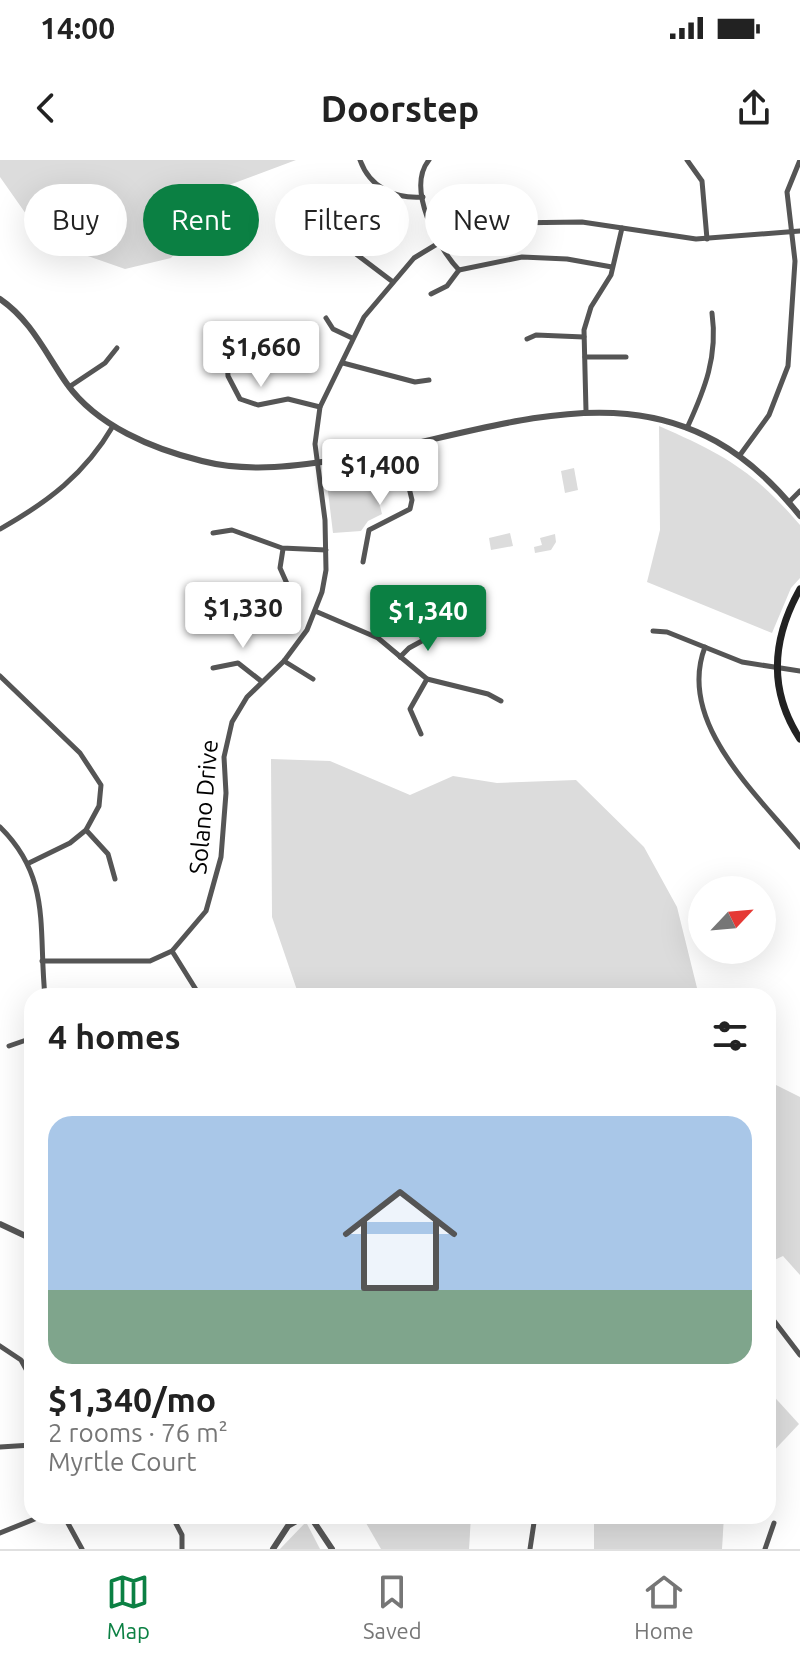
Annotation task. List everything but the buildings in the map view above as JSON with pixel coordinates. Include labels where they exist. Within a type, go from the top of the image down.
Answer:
[{"type":"main road","points":[[800,589],[782,625],[777,667],[782,703],[800,739]]},
{"type":"street","points":[[360,160],[367,178],[375,185],[407,198],[423,197]]},
{"type":"street","points":[[425,211],[423,197],[426,162],[429,160]]},
{"type":"street","points":[[687,160],[702,181],[707,239]]},
{"type":"street","points":[[740,455],[769,415],[784,381],[797,302],[787,192],[800,160]]},
{"type":"street","name":"Solano Drive","points":[[538,223],[582,222],[707,239],[800,231]]},
{"type":"street","points":[[586,411],[586,320],[612,267],[622,228]]},
{"type":"street","name":"Solano Drive","points":[[172,951],[200,919],[213,895],[222,844],[227,737],[238,711],[261,681],[284,661],[307,630],[315,611],[326,570],[315,430],[320,407],[352,338],[393,282],[414,258],[425,251]]},
{"type":"street","points":[[359,256],[393,282]]},
{"type":"street","points":[[448,256],[459,270]]},
{"type":"street","points":[[431,294],[447,286],[459,270],[522,257],[567,259],[612,267]]},
{"type":"street","points":[[0,299],[28,325],[69,387],[92,412],[113,426],[199,461],[223,465],[318,463],[586,411],[630,413],[687,428],[740,455],[767,476],[800,516]]},
{"type":"street","points":[[687,428],[712,367],[715,350],[712,313]]},
{"type":"street","points":[[326,318],[333,329],[352,338]]},
{"type":"street","points":[[527,339],[536,335],[584,337]]},
{"type":"street","points":[[226,339],[228,376],[240,399],[258,405],[288,399],[320,407]]},
{"type":"street","points":[[69,387],[105,363],[117,348]]},
{"type":"street","points":[[585,357],[626,357]]},
{"type":"street","points":[[343,363],[415,382],[429,380]]},
{"type":"street","points":[[0,529],[50,499],[76,477],[99,451],[113,426]]},
{"type":"street","points":[[363,562],[369,530],[410,509],[412,500],[399,447]]},
{"type":"street","points":[[789,502],[800,491]]},
{"type":"street","points":[[213,533],[232,530],[283,549],[326,550]]},
{"type":"street","points":[[283,549],[280,568],[288,586]]},
{"type":"street","points":[[315,611],[364,630],[427,679],[488,694],[501,701]]},
{"type":"street","points":[[400,657],[409,648],[442,630]]},
{"type":"street","points":[[653,631],[667,632],[742,662],[800,671]]},
{"type":"street","points":[[705,647],[697,684],[713,731],[753,793],[800,847]]},
{"type":"street","points":[[284,661],[313,679]]},
{"type":"street","points":[[213,668],[238,663],[261,681]]},
{"type":"street","points":[[0,676],[80,753],[101,785],[99,806],[86,830],[70,843],[29,863]]},
{"type":"street","points":[[421,734],[410,709],[427,679]]},
{"type":"street","points":[[0,827],[29,863],[40,904],[44,988]]},
{"type":"street","points":[[86,830],[108,854],[115,879]]},
{"type":"street","points":[[42,961],[136,962],[172,951],[195,988]]},
{"type":"street","points":[[9,1046],[24,1041]]},
{"type":"street","points":[[0,1224],[24,1235]]},
{"type":"street","points":[[776,1324],[800,1355]]},
{"type":"street","points":[[0,1346],[24,1365]]},
{"type":"street","points":[[0,1447],[24,1446]]},
{"type":"street","points":[[0,1533],[24,1523]]},
{"type":"street","points":[[68,1524],[82,1549]]},
{"type":"street","points":[[176,1524],[182,1535],[182,1549]]},
{"type":"street","points":[[273,1549],[292,1524]]},
{"type":"street","points":[[314,1524],[332,1549]]},
{"type":"street","points":[[530,1549],[534,1524]]},
{"type":"street","points":[[765,1549],[774,1524]]},
{"type":"shaded area","points":[[0,160],[296,160],[232,184],[143,184],[143,256],[173,256],[125,269],[88,256],[127,256],[127,184],[24,184],[24,211],[0,177]]},
{"type":"shaded area","points":[[659,426],[720,455],[752,477],[800,525],[800,578],[791,588],[772,633],[647,582],[660,530]]},
{"type":"shaded area","points":[[369,461],[382,514],[368,521],[361,531],[333,533],[326,475],[330,468]]},
{"type":"shaded area","points":[[574,468],[578,490],[565,493],[561,471]]},
{"type":"shaded area","points":[[510,533],[513,546],[491,550],[489,538]]},
{"type":"shaded area","points":[[555,534],[556,542],[551,550],[535,553],[534,547],[542,545],[540,538]]},
{"type":"shaded area","points":[[271,759],[330,761],[410,795],[453,776],[497,783],[576,780],[644,847],[677,907],[688,964],[691,964],[697,988],[296,988],[272,917]]},
{"type":"shaded area","points":[[776,1085],[800,1097],[800,1275],[783,1256],[776,1259]]},
{"type":"shaded area","points":[[776,1399],[799,1424],[776,1448]]},
{"type":"shaded area","points":[[307,1524],[320,1549],[280,1549]]},
{"type":"shaded area","points":[[367,1524],[471,1524],[469,1549],[381,1549]]},
{"type":"shaded area","points":[[594,1524],[724,1524],[722,1549],[594,1549]]}]
